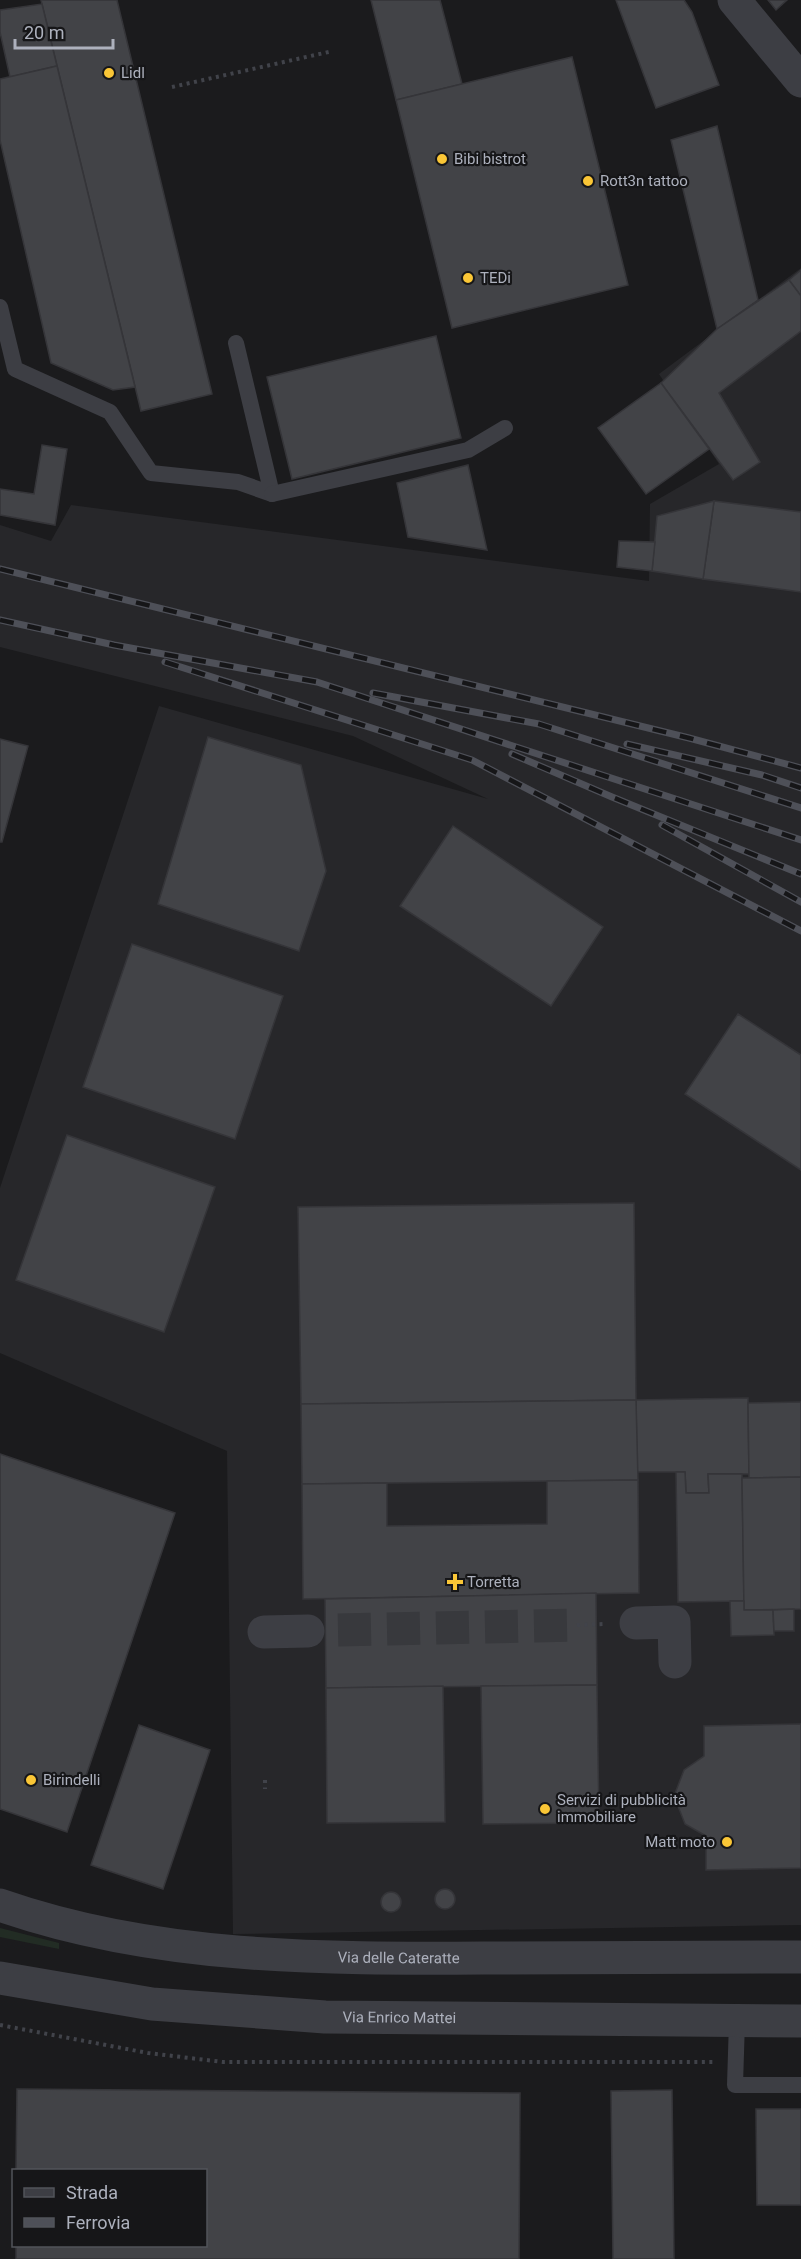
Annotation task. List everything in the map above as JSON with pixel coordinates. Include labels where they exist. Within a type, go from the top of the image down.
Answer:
[{"type":"street","points":[[735,0],[801,81]]},
{"type":"street","points":[[636,1623],[674,1622],[675,1662]]},
{"type":"street","points":[[264,1632],[308,1630]]},
{"type":"street","name":"Via delle Cateratte","points":[[0,1905],[76,1929],[147,1943],[357,1959],[801,1957]]},
{"type":"street","name":"Via Enrico Mattei","points":[[0,1978],[152,2004],[325,2018],[801,2021]]},
{"type":"lane","points":[[0,307],[15,369],[110,412],[151,472],[238,483],[272,494],[468,450],[505,428]]},
{"type":"lane","points":[[236,343],[272,494]]},
{"type":"lane","points":[[737,2021],[735,2085],[801,2085]]},
{"type":"path","points":[[172,87],[333,51]]},
{"type":"path","points":[[265,1780],[265,1789]]},
{"type":"path","points":[[0,2025],[148,2054],[223,2062],[736,2062]]},
{"type":"shaded area","points":[[801,268],[801,1925],[233,1934],[227,1451],[0,1353],[0,1188],[159,706],[488,799],[353,736],[0,647],[0,525],[51,541],[71,505],[649,581],[650,504],[719,464],[659,374]]},
{"type":"shaded area","points":[[0,1928],[59,1943],[59,1949],[0,1937]]},
{"type":"building","points":[[41,0],[117,0],[212,394],[141,411]]},
{"type":"building","points":[[371,0],[440,0],[462,84],[396,100]]},
{"type":"building","points":[[616,0],[684,0],[692,12],[719,85],[656,108]]},
{"type":"building","points":[[768,0],[787,0],[776,10]]},
{"type":"building","points":[[42,4],[57,66],[10,77],[0,32],[0,10]]},
{"type":"building","points":[[572,57],[628,285],[452,328],[396,100]]},
{"type":"building","points":[[57,66],[135,387],[113,390],[51,363],[0,140],[0,79]]},
{"type":"building","points":[[717,126],[758,300],[717,329],[671,140]]},
{"type":"building","points":[[801,270],[801,296],[789,280]]},
{"type":"building","points":[[789,280],[801,296],[801,331],[719,393],[760,462],[733,480],[661,383],[717,329]]},
{"type":"building","points":[[436,336],[461,438],[292,479],[267,377]]},
{"type":"building","points":[[661,383],[709,449],[646,494],[598,428]]},
{"type":"building","points":[[42,445],[67,449],[55,525],[0,515],[0,489],[34,494]]},
{"type":"building","points":[[468,465],[487,550],[408,537],[397,483]]},
{"type":"building","points":[[714,501],[801,512],[801,592],[703,579]]},
{"type":"building","points":[[714,501],[703,579],[652,571],[657,516]]},
{"type":"building","points":[[619,541],[655,542],[652,571],[617,567]]},
{"type":"building","points":[[208,737],[301,765],[326,871],[299,951],[158,904]]},
{"type":"building","points":[[0,739],[28,746],[2,842],[0,842]]},
{"type":"building","points":[[453,826],[603,927],[551,1006],[400,906]]},
{"type":"building","points":[[132,944],[283,996],[235,1139],[83,1087]]},
{"type":"building","points":[[738,1014],[801,1055],[801,1170],[685,1094]]},
{"type":"building","points":[[67,1135],[215,1187],[164,1332],[16,1280]]},
{"type":"building","points":[[634,1203],[636,1400],[301,1404],[298,1207]]},
{"type":"building","points":[[748,1398],[749,1474],[708,1474],[709,1493],[686,1493],[685,1472],[637,1472],[636,1400]]},
{"type":"building","points":[[636,1400],[638,1480],[302,1484],[301,1404]]},
{"type":"building","points":[[801,1402],[801,1477],[749,1478],[748,1403]]},
{"type":"building","points":[[0,1454],[175,1513],[67,1832],[0,1809]]},
{"type":"building","points":[[676,1472],[685,1472],[686,1493],[709,1493],[708,1474],[742,1474],[744,1601],[678,1602]]},
{"type":"building","points":[[801,1477],[801,1609],[744,1610],[742,1478]]},
{"type":"building","points":[[638,1480],[639,1593],[303,1599],[302,1484],[387,1483],[387,1526],[547,1524],[547,1481]]},
{"type":"building","points":[[596,1593],[597,1685],[326,1688],[325,1599]]},
{"type":"building","points":[[730,1601],[744,1601],[744,1610],[773,1610],[774,1635],[731,1636]]},
{"type":"building","points":[[794,1609],[794,1631],[774,1631],[773,1610]]},
{"type":"building","points":[[597,1685],[599,1823],[483,1824],[481,1686]]},
{"type":"building","points":[[443,1686],[445,1822],[327,1823],[326,1688]]},
{"type":"building","points":[[801,1724],[801,1868],[706,1870],[706,1836],[685,1824],[674,1796],[684,1770],[704,1756],[704,1726]]},
{"type":"building","points":[[139,1725],[210,1750],[163,1889],[91,1865]]},
{"type":"building","points":[[445,1889],[452,1892],[455,1899],[452,1906],[445,1909],[438,1906],[435,1899],[438,1892]]},
{"type":"building","points":[[391,1892],[398,1895],[401,1902],[398,1909],[391,1912],[384,1909],[381,1902],[384,1895]]},
{"type":"building","points":[[17,2089],[520,2093],[519,2259],[16,2259],[16,2247],[207,2247],[207,2169],[16,2169]]},
{"type":"building","points":[[672,2090],[674,2259],[613,2259],[611,2091]]},
{"type":"building","points":[[756,2109],[801,2109],[801,2205],[757,2205]]},
{"type":"tunnel","points":[[338,1630],[577,1625]]},
{"type":"railway","points":[[0,569],[689,738],[801,768]]},
{"type":"railway","points":[[0,620],[114,645],[317,682],[801,840]]},
{"type":"railway","points":[[165,662],[472,760],[801,931]]},
{"type":"railway","points":[[373,693],[539,724],[801,808]]},
{"type":"railway","points":[[627,744],[762,775],[801,788]]},
{"type":"railway","points":[[512,754],[801,874]]},
{"type":"railway","points":[[662,825],[801,902]]},
{"type":"place","name":"Lidl","points":[[109,73]]},
{"type":"place","name":"Bibi bistrot","points":[[442,159]]},
{"type":"place","name":"Rott3n tattoo","points":[[588,181]]},
{"type":"place","name":"TEDi","points":[[468,278]]},
{"type":"place","name":"Torretta","points":[[455,1582]]},
{"type":"place","name":"Birindelli","points":[[31,1780]]},
{"type":"place","name":"Servizi di pubblicità immobiliare","points":[[545,1809]]},
{"type":"place","name":"Matt moto","points":[[727,1842]]}]
